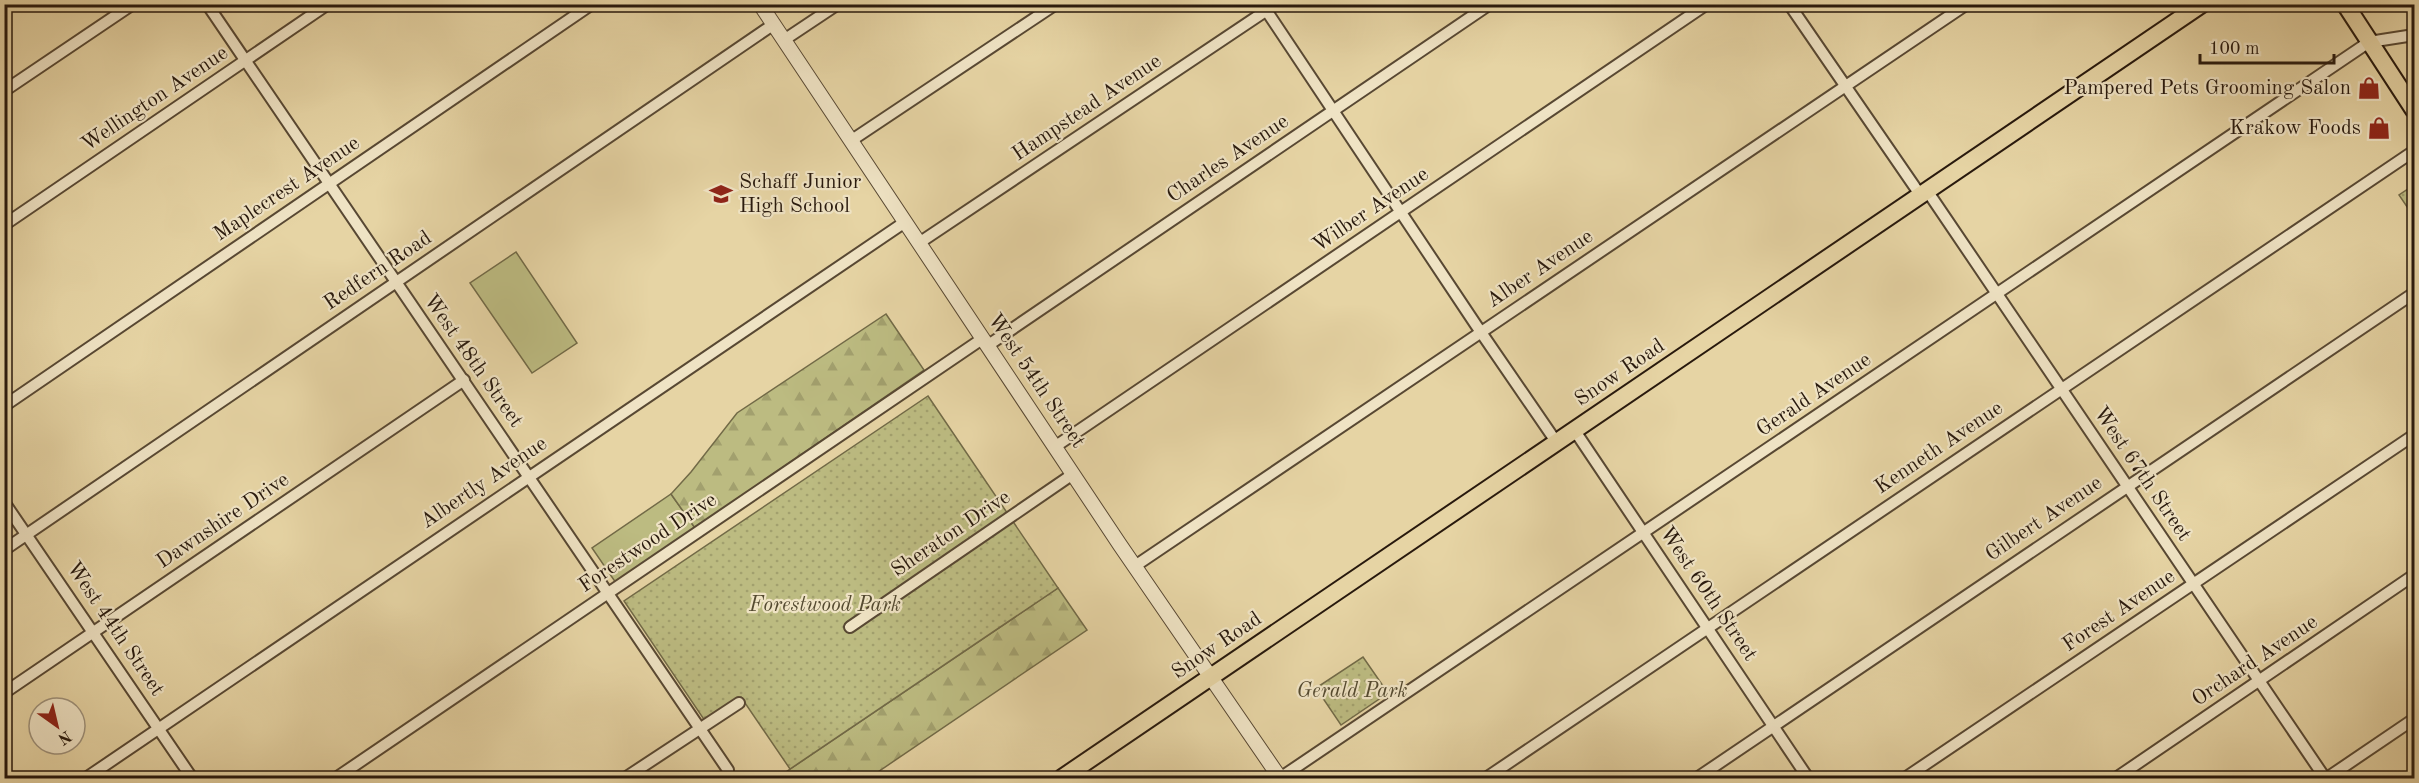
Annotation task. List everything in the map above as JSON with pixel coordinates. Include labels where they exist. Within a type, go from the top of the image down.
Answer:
[{"type":"main road","name":"Snow Road","points":[[1062,778],[2202,4]]},
{"type":"main road","points":[[2344,4],[2415,110]]},
{"type":"street","points":[[4,91],[133,4]]},
{"type":"street","name":"West 48th Street","points":[[207,4],[728,770]]},
{"type":"street","name":"Wellington Avenue","points":[[4,225],[328,4]]},
{"type":"street","name":"Maplecrest Avenue","points":[[4,406],[592,4]]},
{"type":"street","name":"West 54th Street","points":[[760,4],[1073,474],[1280,778]]},
{"type":"street","points":[[784,40],[838,4]]},
{"type":"street","points":[[852,140],[1056,4]]},
{"type":"street","name":"Hampstead Avenue","points":[[919,243],[1264,8],[1276,4]]},
{"type":"street","name":"Charles Avenue","points":[[985,343],[1490,4]]},
{"type":"street","name":"Wilber Avenue","points":[[1056,446],[1707,4]]},
{"type":"street","name":"West 67th Street","points":[[1790,4],[1997,294],[2326,778]]},
{"type":"street","name":"Alber Avenue","points":[[1135,566],[1967,4]]},
{"type":"street","points":[[1264,8],[1557,443]]},
{"type":"street","name":"Redfern Road","points":[[4,550],[774,24]]},
{"type":"street","points":[[2369,42],[2415,34]]},
{"type":"street","name":"Gerald Avenue","points":[[1280,778],[2369,42]]},
{"type":"street","name":"Kenneth Avenue","points":[[1486,778],[2415,151]]},
{"type":"street","name":"Albertly Avenue","points":[[86,778],[905,222]]},
{"type":"street","name":"Gilbert Avenue","points":[[1697,778],[2415,293]]},
{"type":"street","name":"Forestwood Drive","points":[[336,778],[985,343]]},
{"type":"street","name":"Dawnshire Drive","points":[[4,693],[464,380]]},
{"type":"street","name":"West 60th Street","points":[[1575,431],[1808,778]]},
{"type":"street","name":"Forest Avenue","points":[[1905,778],[2415,435]]},
{"type":"street","name":"Sheraton Drive","points":[[850,627],[1073,474]]},
{"type":"street","name":"West 44th Street","points":[[4,502],[192,778]]},
{"type":"street","name":"Orchard Avenue","points":[[2116,778],[2415,575]]},
{"type":"street","points":[[625,778],[739,703]]},
{"type":"street","points":[[2326,778],[2415,719]]},
{"type":"green space","points":[[2414,185],[2414,217],[2399,195]]},
{"type":"green space","points":[[516,252],[577,343],[532,373],[470,283]]},
{"type":"green space","points":[[886,314],[924,370],[695,528],[671,494],[737,413]]},
{"type":"green space","name":"Forestwood Park","points":[[928,396],[1058,588],[790,769],[741,697],[705,721],[624,601]]},
{"type":"green space","points":[[671,494],[695,528],[616,583],[592,548]]},
{"type":"green space","points":[[1058,588],[1087,630],[869,778],[777,778]]},
{"type":"green space","name":"Gerald Park","points":[[1363,657],[1388,693],[1341,725],[1316,688]]},
{"type":"place","name":"Pampered Pets Grooming Salon","points":[[2369,88]]},
{"type":"place","name":"Krakow Foods","points":[[2379,128]]},
{"type":"place","name":"Schaff Junior High School","points":[[721,194]]}]
